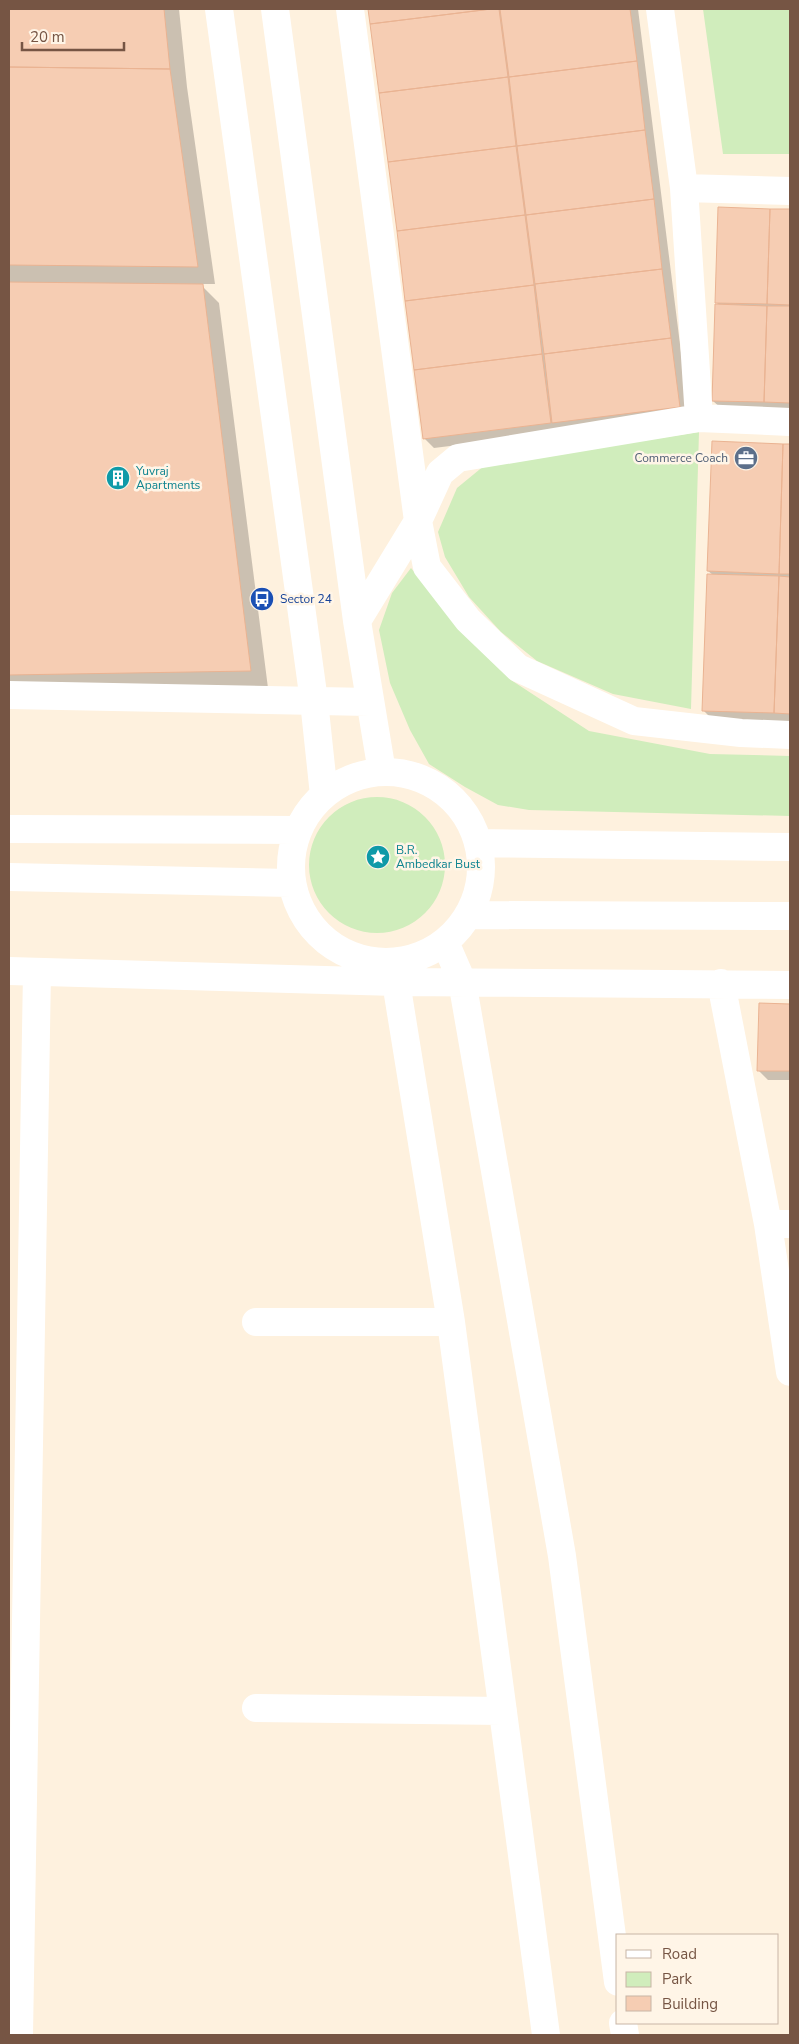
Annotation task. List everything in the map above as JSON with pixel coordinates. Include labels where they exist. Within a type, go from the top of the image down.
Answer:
[{"type":"street","points":[[219,9],[314,701],[324,795]]},
{"type":"street","points":[[275,9],[357,621],[382,772]]},
{"type":"street","points":[[350,9],[418,521],[427,567],[468,620],[518,668],[634,721],[741,733],[790,735]]},
{"type":"street","points":[[660,9],[684,188],[700,418]]},
{"type":"street","points":[[684,188],[790,191]]},
{"type":"street","points":[[357,621],[418,521],[440,473],[458,458],[700,418],[790,422]]},
{"type":"street","points":[[9,695],[370,702]]},
{"type":"street","points":[[382,772],[414,776],[443,790],[465,814],[478,843],[481,867],[478,892],[469,915],[458,930],[445,942],[425,954],[402,961],[378,962],[348,954],[321,937],[302,912],[292,883],[291,856],[297,830],[309,811],[324,795],[351,778],[382,772]]},
{"type":"street","points":[[9,829],[297,830]]},
{"type":"street","points":[[478,843],[790,847]]},
{"type":"street","points":[[9,877],[292,883]]},
{"type":"street","points":[[469,915],[790,916]]},
{"type":"street","points":[[445,942],[462,982],[562,1556],[616,1967]]},
{"type":"street","points":[[378,962],[396,982],[451,1322],[546,2035]]},
{"type":"street","points":[[9,971],[396,982],[790,985]]},
{"type":"street","points":[[19,2035],[16,1757],[21,1243],[37,972]]},
{"type":"street","points":[[721,983],[779,1224],[790,1372]]},
{"type":"street","points":[[256,1322],[451,1322]]},
{"type":"street","points":[[256,1708],[503,1711]]},
{"type":"green space","points":[[703,9],[790,9],[790,154],[723,154]]},
{"type":"green space","points":[[699,432],[691,709],[613,694],[537,661],[501,632],[469,597],[445,557],[438,532],[457,488],[485,465]]},
{"type":"green space","points":[[411,568],[450,616],[511,680],[589,731],[710,754],[790,756],[790,816],[529,810],[498,805],[429,764],[410,730],[390,683],[379,630],[392,593]]},
{"type":"green space","points":[[377,797],[403,802],[415,808],[425,817],[434,827],[440,839],[445,865],[440,891],[434,903],[425,913],[415,922],[403,928],[377,933],[351,928],[339,922],[329,913],[320,903],[314,891],[309,865],[314,839],[320,827],[329,817],[339,808],[351,802]]},
{"type":"building","points":[[9,9],[164,9],[170,69],[9,67]]},
{"type":"building","points":[[368,9],[491,9],[370,24]]},
{"type":"building","points":[[499,9],[508,77],[379,93],[370,24]]},
{"type":"building","points":[[500,9],[630,9],[637,61],[509,77]]},
{"type":"building","points":[[637,61],[645,130],[517,146],[509,77]]},
{"type":"building","points":[[9,67],[170,69],[198,267],[9,265]]},
{"type":"building","points":[[508,77],[516,146],[388,162],[379,93]]},
{"type":"building","points":[[645,130],[654,199],[526,215],[517,146]]},
{"type":"building","points":[[516,146],[525,215],[397,231],[388,162]]},
{"type":"building","points":[[654,199],[662,269],[535,284],[526,215]]},
{"type":"building","points":[[718,207],[770,209],[767,304],[715,303]]},
{"type":"building","points":[[770,209],[790,209],[790,305],[767,304]]},
{"type":"building","points":[[525,215],[534,285],[405,301],[397,231]]},
{"type":"building","points":[[662,269],[671,338],[544,354],[535,284]]},
{"type":"building","name":"Yuvraj Apartments","points":[[9,282],[203,284],[251,671],[9,675]]},
{"type":"building","points":[[534,285],[542,354],[414,370],[405,301]]},
{"type":"building","points":[[715,304],[767,306],[764,402],[712,401]]},
{"type":"building","points":[[767,306],[790,306],[790,403],[764,402]]},
{"type":"building","points":[[671,338],[680,407],[552,423],[544,354]]},
{"type":"building","points":[[542,354],[551,423],[423,439],[414,370]]},
{"type":"building","points":[[712,441],[783,444],[779,574],[707,571]]},
{"type":"building","points":[[783,444],[790,444],[790,574],[779,574]]},
{"type":"building","points":[[707,574],[779,576],[774,713],[702,711]]},
{"type":"building","points":[[779,576],[790,577],[790,714],[774,713]]},
{"type":"building","points":[[759,1003],[790,1004],[790,1071],[757,1071]]},
{"type":"place","name":"Commerce Coach","points":[[746,458]]},
{"type":"place","name":"Yuvraj Apartments","points":[[118,478]]},
{"type":"place","name":"Sector 24","points":[[262,599]]},
{"type":"place","name":"B.R. Ambedkar Bust","points":[[378,857]]}]
